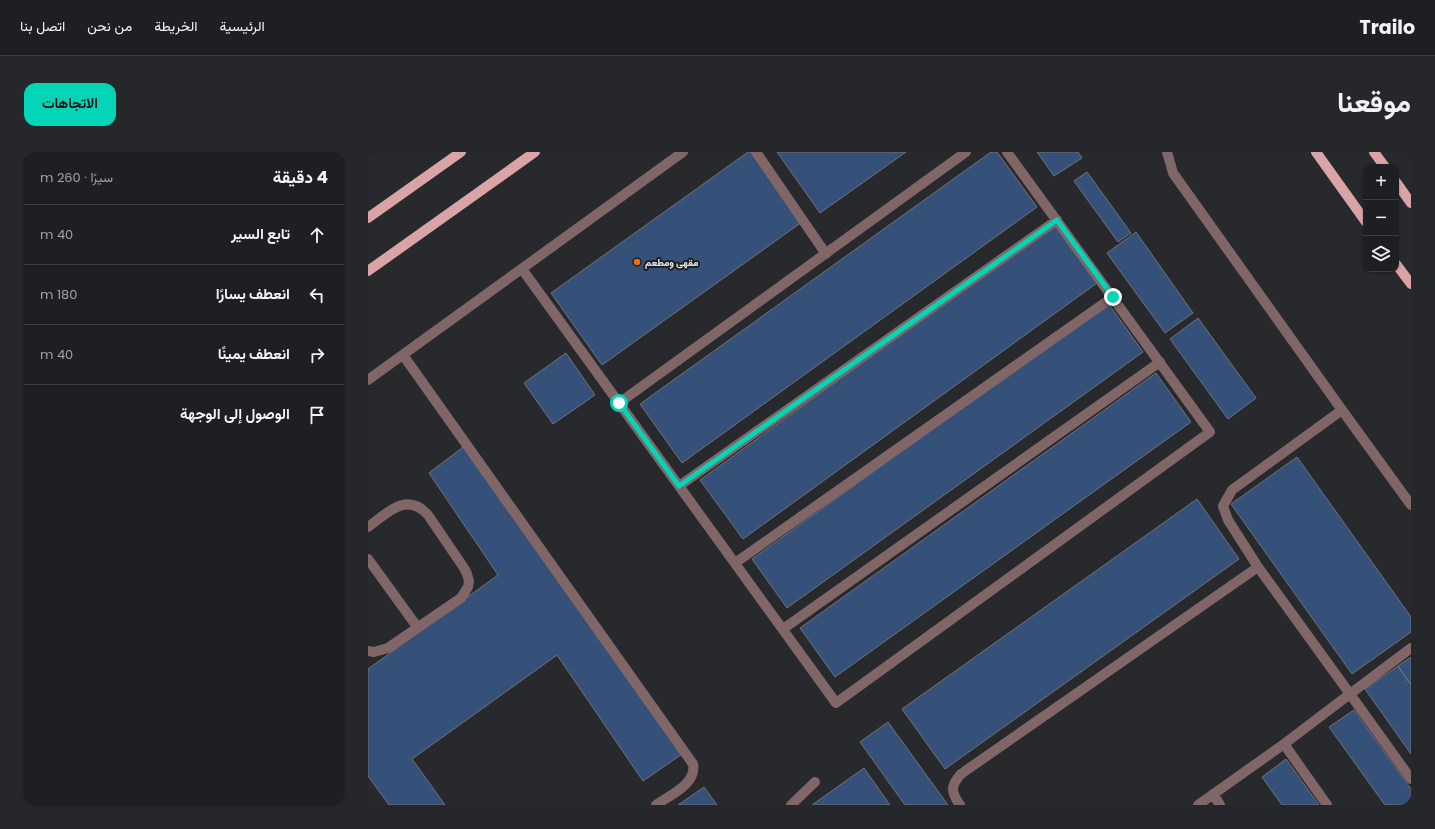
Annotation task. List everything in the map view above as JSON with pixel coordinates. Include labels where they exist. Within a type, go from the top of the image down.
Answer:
[{"type":"main road","points":[[368,218],[462,152]]},
{"type":"main road","points":[[368,271],[535,152]]},
{"type":"main road","points":[[1316,152],[1363,218]]},
{"type":"main road","points":[[1374,152],[1383,164]]},
{"type":"main road","points":[[1399,186],[1411,203]]},
{"type":"main road","points":[[1399,268],[1411,284]]},
{"type":"street","points":[[368,380],[683,152]]},
{"type":"street","points":[[756,152],[826,254]]},
{"type":"street","points":[[619,403],[966,152]]},
{"type":"street","points":[[522,269],[836,703],[1210,432],[1007,152]]},
{"type":"street","points":[[1167,152],[1173,173],[1411,505]]},
{"type":"street","points":[[679,486],[1057,220]]},
{"type":"street","points":[[735,563],[1113,297]]},
{"type":"street","points":[[403,355],[693,764],[694,770],[690,780],[656,805]]},
{"type":"street","points":[[783,629],[1160,362]]},
{"type":"street","points":[[1342,410],[1232,490],[1223,506],[1228,520],[1258,567],[1411,779]]},
{"type":"street","points":[[368,527],[397,506],[404,504],[417,506],[428,515],[468,574],[469,580],[468,587],[460,598],[418,628],[388,648],[374,652],[368,651]]},
{"type":"street","points":[[368,559],[418,628]]},
{"type":"street","points":[[960,805],[953,795],[954,782],[961,774],[1258,567]]},
{"type":"street","points":[[1198,805],[1284,744],[1411,648]]},
{"type":"street","points":[[1284,744],[1327,805]]},
{"type":"street","points":[[791,805],[815,782]]},
{"type":"street","points":[[1213,794],[1220,805]]},
{"type":"building","points":[[748,152],[752,152],[802,222],[602,365],[551,293]]},
{"type":"building","points":[[777,152],[906,152],[820,213]]},
{"type":"building","points":[[991,152],[997,152],[1037,207],[682,463],[640,404]]},
{"type":"building","points":[[1037,152],[1078,152],[1082,158],[1054,176]]},
{"type":"building","points":[[1087,172],[1131,233],[1118,242],[1074,181]]},
{"type":"building","points":[[1055,224],[1097,283],[743,539],[700,480]]},
{"type":"building","points":[[1136,232],[1193,313],[1165,333],[1107,253]]},
{"type":"building","points":[[1108,303],[1143,352],[787,608],[752,559]]},
{"type":"building","points":[[1198,318],[1256,398],[1228,419],[1170,339]]},
{"type":"building","points":[[566,353],[595,395],[553,424],[524,383]]},
{"type":"building","points":[[1156,373],[1191,422],[835,677],[800,628]]},
{"type":"building","points":[[463,447],[685,752],[643,781],[557,655],[412,759],[445,805],[389,805],[368,776],[368,669],[498,575],[429,473]]},
{"type":"building","points":[[1297,457],[1411,617],[1411,632],[1352,674],[1231,504]]},
{"type":"building","points":[[1197,499],[1239,559],[945,769],[902,709]]},
{"type":"building","points":[[1411,657],[1411,685],[1398,666]]},
{"type":"building","points":[[1398,666],[1411,685],[1411,754],[1365,689]]},
{"type":"building","points":[[1354,710],[1411,789],[1411,805],[1385,805],[1329,727]]},
{"type":"building","points":[[888,722],[948,805],[905,805],[860,742]]},
{"type":"building","points":[[1286,759],[1319,805],[1282,805],[1262,777]]},
{"type":"building","points":[[864,768],[890,805],[812,805]]},
{"type":"building","points":[[704,787],[717,805],[678,805]]},
{"type":"place","name":"مقهى ومطعم","points":[[637,262]]},
{"type":"route","points":[[619,403],[679,486],[1057,220],[1113,297]]}]
